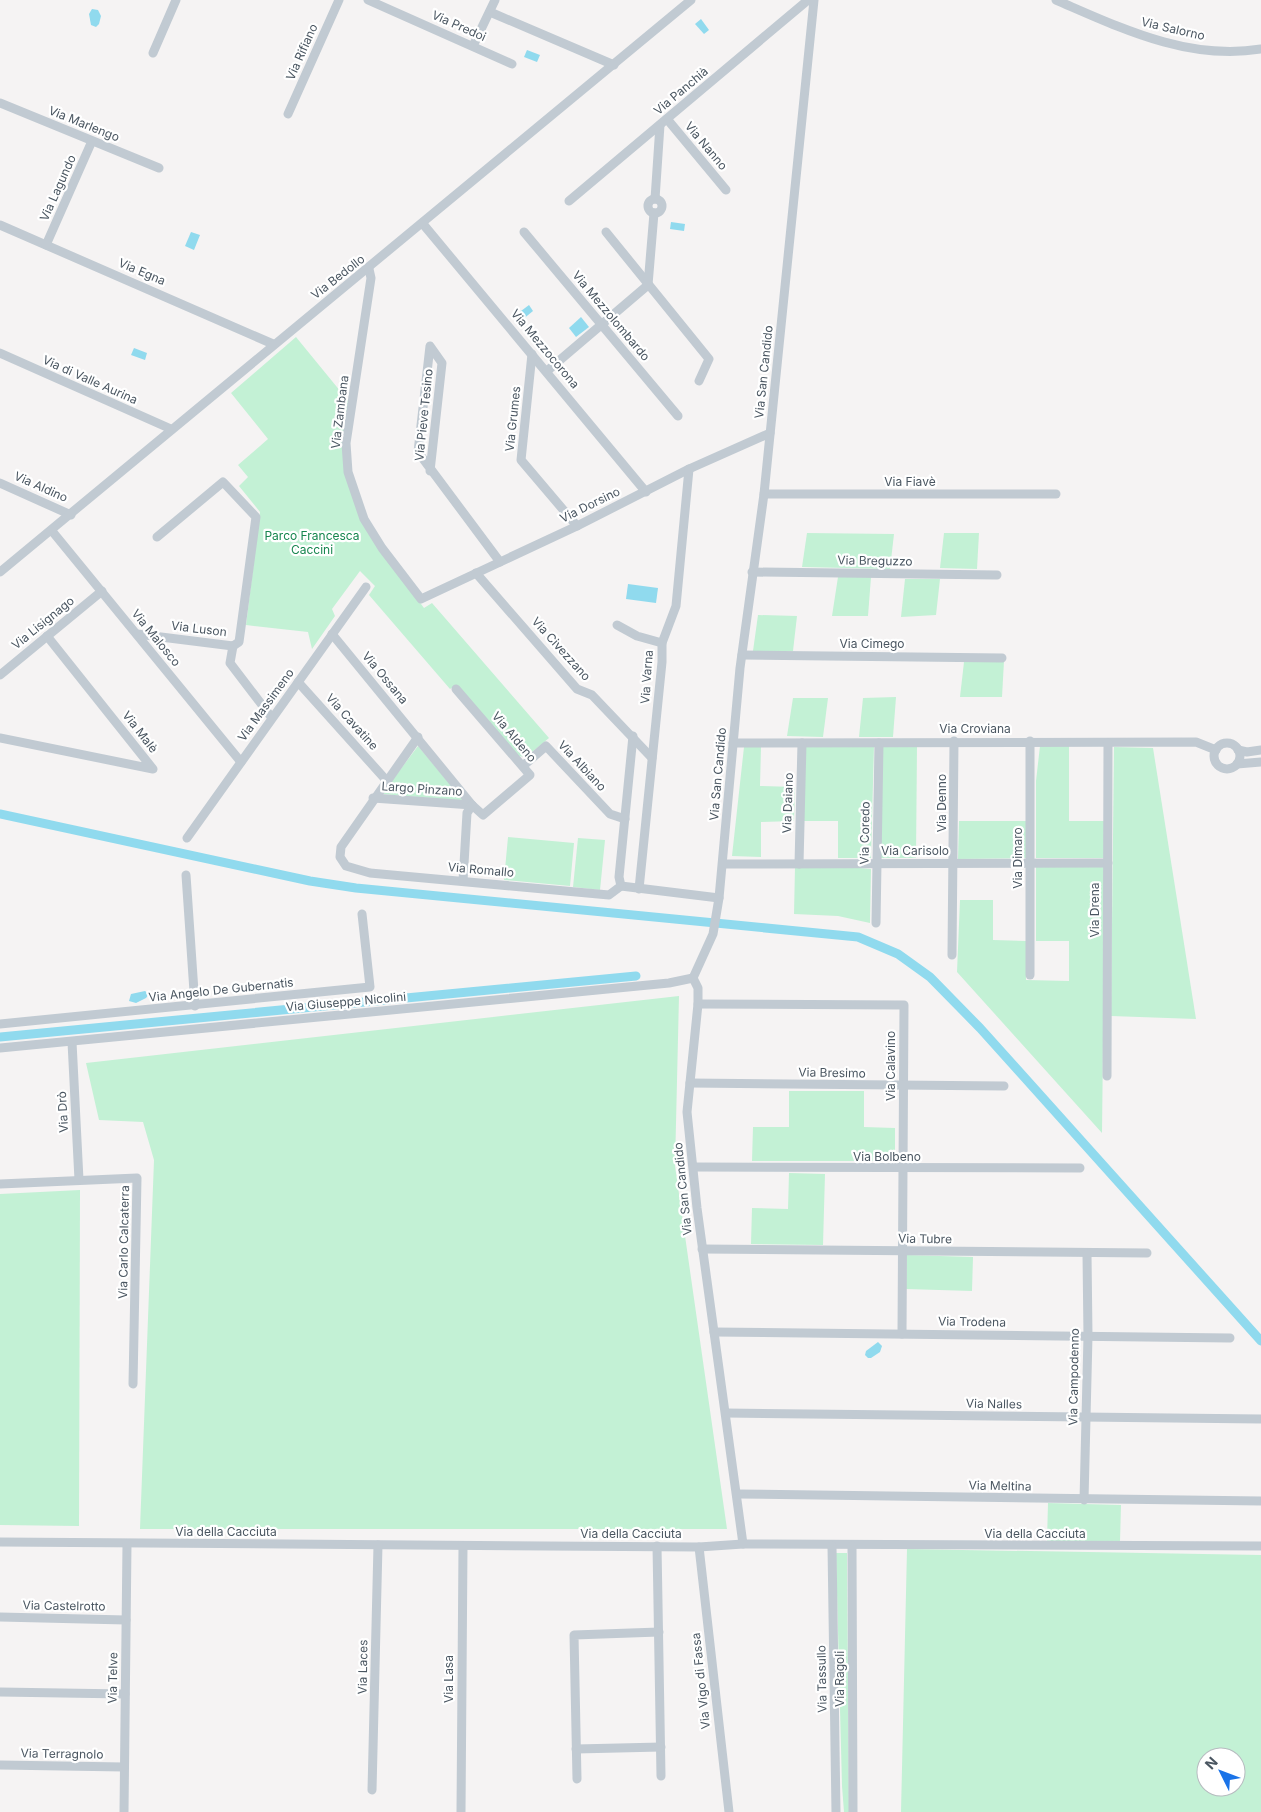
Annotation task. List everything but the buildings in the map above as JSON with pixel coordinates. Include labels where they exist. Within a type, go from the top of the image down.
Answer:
[{"type":"street","points":[[153,53],[176,0]]},
{"type":"street","name":"Via Rifiano","points":[[288,114],[339,0]]},
{"type":"street","name":"Via Predoi","points":[[368,0],[512,64]]},
{"type":"street","points":[[473,46],[495,0]]},
{"type":"street","name":"Via Bedollo","points":[[0,572],[52,531],[273,344],[369,269],[691,0]]},
{"type":"street","name":"Via Panchià","points":[[569,201],[808,0]]},
{"type":"street","name":"Via San Candido","points":[[743,1544],[738,1494],[702,1249],[687,1112],[698,1004],[698,988],[693,978],[712,934],[719,898],[742,656],[764,494],[814,0]]},
{"type":"street","name":"Via Salorno","points":[[1056,0],[1132,33],[1161,42],[1200,50],[1248,51],[1261,49]]},
{"type":"street","points":[[490,12],[614,65]]},
{"type":"street","name":"Via Marlengo","points":[[0,103],[158,168]]},
{"type":"street","points":[[547,371],[648,285],[654,213],[648,207],[649,202],[655,199],[663,122]]},
{"type":"street","name":"Via Nanno","points":[[663,122],[726,190]]},
{"type":"street","name":"Via Lagundo","points":[[46,245],[92,141]]},
{"type":"street","name":"Via Mezzocorona","points":[[423,224],[646,492]]},
{"type":"street","name":"Via Egna","points":[[0,225],[273,344]]},
{"type":"street","name":"Via Mezzolombardo","points":[[524,232],[678,416]]},
{"type":"street","points":[[606,232],[709,359],[698,381]]},
{"type":"street","name":"Via Zambana","points":[[369,269],[371,278],[346,443],[348,472],[364,519],[382,548],[421,600]]},
{"type":"street","name":"Via Pieve Tesino","points":[[430,471],[442,363],[430,346],[418,452],[430,471],[500,562]]},
{"type":"street","name":"Via di Valle Aurina","points":[[0,353],[171,429]]},
{"type":"street","name":"Via Grumes","points":[[532,354],[521,460],[577,526]]},
{"type":"street","name":"Via Dorsino","points":[[421,600],[577,526],[689,469],[770,433]]},
{"type":"street","name":"Via Varna","points":[[639,889],[662,662],[662,643],[676,606],[689,469]]},
{"type":"street","points":[[157,537],[223,482],[256,517],[239,642],[233,646]]},
{"type":"street","name":"Via Aldino","points":[[0,483],[71,514]]},
{"type":"street","name":"Via Fiavè","points":[[764,494],[1056,494]]},
{"type":"street","name":"Via Malosco","points":[[52,531],[241,762]]},
{"type":"street","name":"Via Breguzzo","points":[[752,572],[997,575]]},
{"type":"street","name":"Via Civezzano","points":[[476,573],[577,689],[592,695],[652,758]]},
{"type":"street","name":"Via Massimeno","points":[[187,838],[366,587]]},
{"type":"street","name":"Via Lisignago","points":[[0,675],[102,591]]},
{"type":"street","points":[[617,624],[637,636],[662,643]]},
{"type":"street","name":"Via Luson","points":[[137,634],[233,646],[230,663],[272,718]]},
{"type":"street","name":"Via Ossana","points":[[332,634],[418,738]]},
{"type":"street","name":"Via Malè","points":[[0,738],[153,769],[47,636]]},
{"type":"street","name":"Via Cimego","points":[[742,656],[1002,658]]},
{"type":"street","name":"Via Cavatine","points":[[298,682],[386,780]]},
{"type":"street","name":"Via Aldeno","points":[[456,689],[530,775],[483,815],[472,806]]},
{"type":"street","points":[[633,736],[619,877],[621,886],[719,898]]},
{"type":"street","points":[[373,798],[418,738]]},
{"type":"street","name":"Largo Pinzano","points":[[418,738],[472,806]]},
{"type":"street","name":"Via Croviana","points":[[733,743],[954,741],[1196,742],[1216,750]]},
{"type":"street","name":"Via Denno","points":[[952,955],[954,741]]},
{"type":"street","name":"Via Dimaro","points":[[1030,741],[1030,974]]},
{"type":"street","name":"Via Daiano","points":[[798,864],[802,743]]},
{"type":"street","name":"Via Coredo","points":[[876,923],[878,743]]},
{"type":"street","name":"Via Drena","points":[[1107,1076],[1108,743]]},
{"type":"street","points":[[1261,750],[1247,752],[1238,750],[1229,743],[1221,745],[1216,750],[1215,758],[1219,765],[1226,768],[1237,764],[1261,762]]},
{"type":"street","name":"Via Albiano","points":[[523,766],[546,746],[610,814],[624,819]]},
{"type":"street","points":[[1237,764],[1240,757],[1238,750]]},
{"type":"street","name":"Largo Pinzano","points":[[373,798],[472,806]]},
{"type":"street","name":"Via Romallo","points":[[373,798],[341,847],[340,860],[352,869],[370,873],[609,895],[621,886]]},
{"type":"street","points":[[463,881],[467,812],[472,806]]},
{"type":"street","name":"Via Carisolo","points":[[723,864],[1108,863]]},
{"type":"street","points":[[186,875],[195,1006]]},
{"type":"street","name":"Via Angelo De Gubernatis","points":[[0,1024],[370,987],[362,914]]},
{"type":"street","name":"Via Giuseppe Nicolini","points":[[0,1048],[669,983],[693,978]]},
{"type":"street","name":"Via Calavino","points":[[698,1004],[904,1005],[902,1334]]},
{"type":"street","name":"Via Drò","points":[[72,1042],[80,1180]]},
{"type":"street","name":"Via Bresimo","points":[[690,1082],[1004,1086]]},
{"type":"street","name":"Via Bolbeno","points":[[694,1167],[903,1170],[1080,1168]]},
{"type":"street","name":"Via Carlo Calcaterra","points":[[0,1184],[137,1178],[133,1384]]},
{"type":"street","name":"Via Tubre","points":[[702,1249],[1087,1254],[1147,1253]]},
{"type":"street","name":"Via Campodenno","points":[[1084,1500],[1088,1336],[1087,1254]]},
{"type":"street","name":"Via Trodena","points":[[714,1332],[1230,1338]]},
{"type":"street","name":"Via Nalles","points":[[726,1413],[1261,1419]]},
{"type":"street","name":"Via Meltina","points":[[738,1494],[1261,1501]]},
{"type":"street","name":"Via della Cacciuta","points":[[0,1542],[699,1547],[743,1544],[832,1546],[1261,1546]]},
{"type":"street","name":"Via Telve","points":[[124,1812],[128,1544]]},
{"type":"street","name":"Via Laces","points":[[372,1790],[378,1545]]},
{"type":"street","name":"Via Lasa","points":[[461,1812],[463,1546]]},
{"type":"street","points":[[657,1546],[661,1776]]},
{"type":"street","name":"Via Tassullo","points":[[832,1546],[836,1812]]},
{"type":"street","name":"Via Ragoli","points":[[852,1546],[853,1812]]},
{"type":"street","name":"Via Vigo di Fassa","points":[[699,1547],[729,1812]]},
{"type":"street","name":"Via Castelrotto","points":[[0,1617],[126,1620]]},
{"type":"street","points":[[577,1779],[572,1638],[574,1635],[659,1632]]},
{"type":"street","points":[[0,1692],[126,1694]]},
{"type":"street","points":[[576,1749],[661,1747]]},
{"type":"street","name":"Via Terragnolo","points":[[0,1766],[124,1767]]},
{"type":"green space","name":"Parco Francesca Caccini","points":[[296,337],[350,403],[345,472],[378,546],[424,608],[432,603],[549,738],[526,757],[518,756],[456,685],[450,689],[369,595],[375,586],[360,571],[332,609],[335,616],[312,649],[308,632],[246,625],[260,512],[239,486],[248,477],[238,465],[268,439],[231,393]]},
{"type":"green space","points":[[807,533],[894,534],[890,569],[802,567]]},
{"type":"green space","points":[[944,533],[979,533],[977,569],[940,568]]},
{"type":"green space","points":[[838,577],[871,577],[868,616],[832,616]]},
{"type":"green space","points":[[905,579],[940,579],[936,615],[901,617]]},
{"type":"green space","points":[[758,615],[797,616],[793,651],[753,651]]},
{"type":"green space","points":[[1004,661],[1002,697],[960,697],[964,662]]},
{"type":"green space","points":[[896,697],[893,737],[859,737],[863,698]]},
{"type":"green space","points":[[793,698],[828,698],[823,737],[787,736]]},
{"type":"green space","points":[[418,746],[464,801],[382,794]]},
{"type":"green space","points":[[805,746],[874,746],[871,858],[838,858],[838,821],[803,821]]},
{"type":"green space","points":[[917,746],[916,858],[880,858],[882,747]]},
{"type":"green space","points":[[1040,746],[1069,746],[1069,821],[1104,821],[1104,858],[1036,858],[1036,781]]},
{"type":"green space","points":[[744,747],[761,747],[760,786],[795,787],[794,821],[761,822],[761,857],[732,856]]},
{"type":"green space","points":[[1114,747],[1153,748],[1196,1019],[1111,1016]]},
{"type":"green space","points":[[959,821],[1028,821],[1028,858],[958,859]]},
{"type":"green space","points":[[508,837],[574,843],[570,886],[504,880]]},
{"type":"green space","points":[[578,838],[605,840],[600,890],[573,887]]},
{"type":"green space","points":[[838,866],[871,869],[870,923],[838,916],[794,914],[795,867]]},
{"type":"green space","points":[[1036,866],[1105,866],[1102,1133],[957,972],[960,900],[993,900],[993,940],[1026,941],[1026,980],[1069,981],[1069,941],[1036,941]]},
{"type":"green space","points":[[679,996],[675,1166],[727,1529],[140,1529],[154,1160],[143,1122],[99,1120],[86,1063]]},
{"type":"green space","points":[[789,1091],[864,1091],[864,1127],[895,1128],[895,1161],[752,1161],[753,1127],[789,1127]]},
{"type":"green space","points":[[789,1173],[825,1174],[823,1245],[751,1244],[752,1208],[788,1209]]},
{"type":"green space","points":[[80,1190],[79,1526],[0,1525],[0,1194]]},
{"type":"green space","points":[[907,1255],[973,1257],[972,1291],[906,1289]]},
{"type":"green space","points":[[1048,1503],[1121,1505],[1120,1542],[1047,1541]]},
{"type":"green space","points":[[907,1549],[1261,1555],[1261,1812],[901,1812]]},
{"type":"green space","points":[[836,1553],[847,1553],[849,1812],[844,1812],[842,1786]]},
{"type":"water","points":[[92,9],[98,10],[101,16],[96,27],[91,25],[89,14]]},
{"type":"water","points":[[701,19],[709,30],[704,34],[695,24]]},
{"type":"water","points":[[527,50],[540,55],[537,62],[524,57]]},
{"type":"water","points":[[671,222],[685,224],[684,231],[670,229]]},
{"type":"water","points":[[191,232],[200,235],[194,250],[185,246]]},
{"type":"water","points":[[529,305],[533,311],[522,320],[517,314]]},
{"type":"water","points":[[581,317],[589,327],[576,337],[569,328]]},
{"type":"water","points":[[134,348],[147,353],[145,360],[131,355]]},
{"type":"water","points":[[628,584],[658,588],[656,603],[626,599]]},
{"type":"water","points":[[145,991],[149,994],[146,998],[136,1003],[129,1001],[131,994]]},
{"type":"water","points":[[878,1342],[882,1346],[880,1352],[868,1358],[865,1355],[866,1351]]},
{"type":"waterway","points":[[0,814],[310,881],[356,888],[858,937],[898,954],[930,977],[980,1028],[1261,1341]]},
{"type":"waterway","points":[[0,1037],[636,976]]}]
